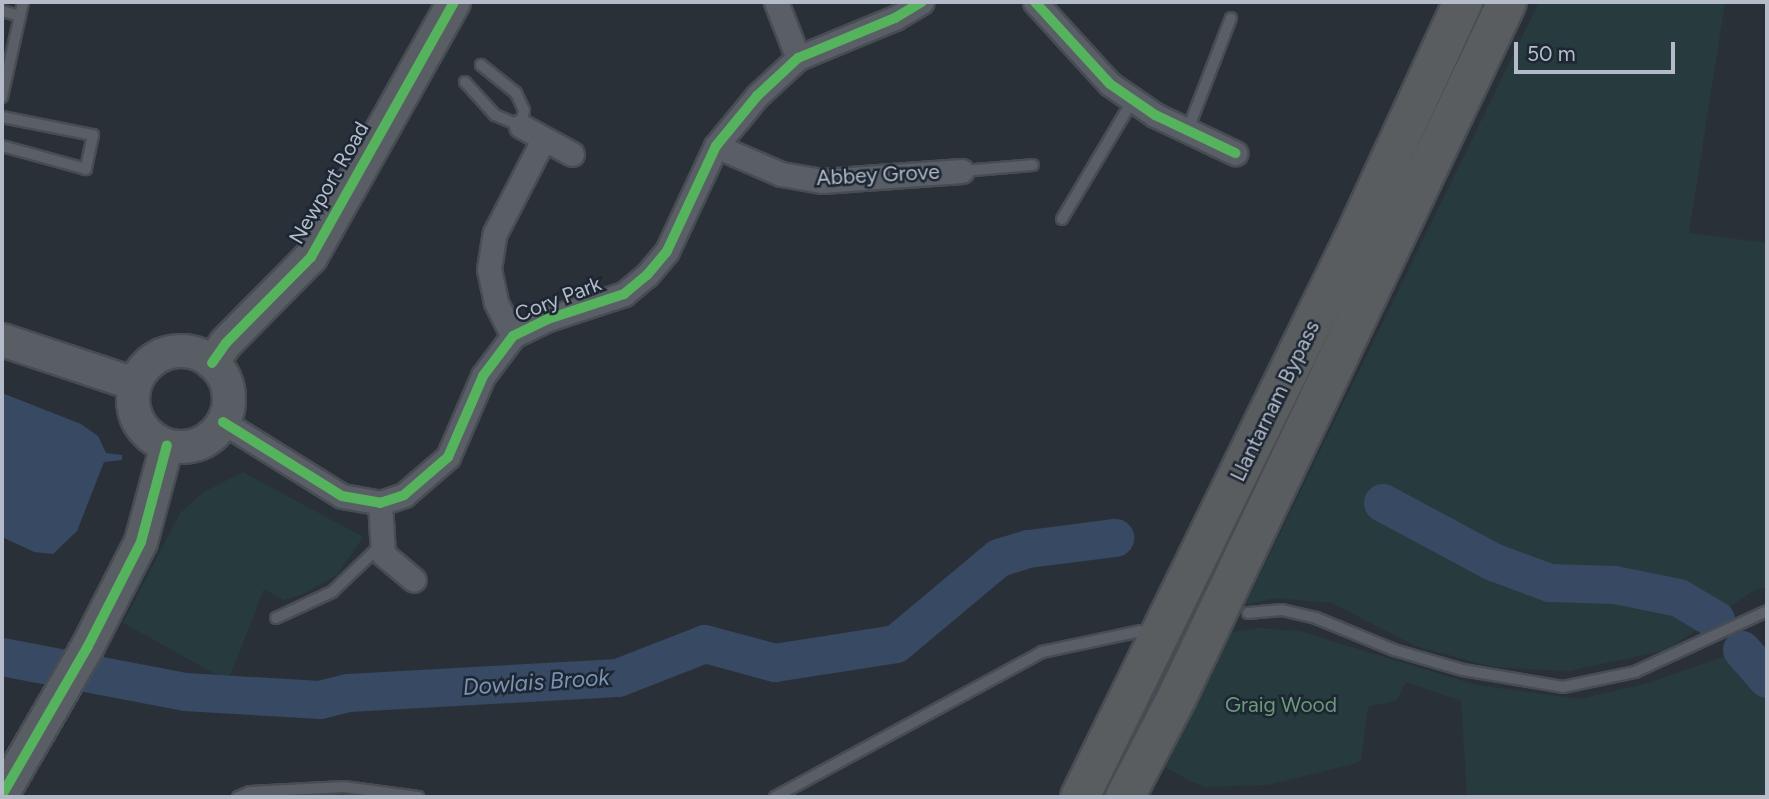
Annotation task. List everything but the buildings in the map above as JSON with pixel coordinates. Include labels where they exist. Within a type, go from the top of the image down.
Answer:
[{"type":"highway","name":"Llantarnam Bypass","points":[[1080,797],[1348,251],[1463,2]]},
{"type":"highway","name":"Llantarnam Bypass","points":[[1125,797],[1177,697],[1507,2]]},
{"type":"street","name":"Newport Road","points":[[212,363],[226,343],[311,257],[454,2]]},
{"type":"street","points":[[776,2],[782,27],[798,58]]},
{"type":"street","name":"Cory Park","points":[[380,503],[404,495],[448,457],[483,376],[513,337],[548,319],[624,295],[647,275],[667,251],[716,146],[757,96],[798,58],[895,18],[922,2]]},
{"type":"street","points":[[1035,2],[1110,84],[1188,132],[1235,153]]},
{"type":"street","points":[[521,125],[572,154]]},
{"type":"street","points":[[513,337],[496,302],[489,269],[495,233],[543,139]]},
{"type":"street","name":"Abbey Grove","points":[[716,146],[781,174],[822,181],[962,171]]},
{"type":"street","points":[[2,340],[135,384]]},
{"type":"street","points":[[184,351],[212,363],[228,391],[223,422],[193,446],[167,445],[153,439],[138,421],[132,399],[135,384],[154,359],[168,353],[184,351]]},
{"type":"street","points":[[223,422],[342,496],[380,503],[383,554],[414,580]]},
{"type":"street","points":[[2,795],[87,648],[141,542],[167,445]]},
{"type":"lane","points":[[2,97],[23,2]]},
{"type":"lane","points":[[2,11],[20,16]]},
{"type":"lane","points":[[1188,132],[1231,18]]},
{"type":"lane","points":[[465,82],[495,115],[521,125],[524,110],[516,93],[481,65]]},
{"type":"lane","points":[[1062,219],[1133,100]]},
{"type":"lane","points":[[2,117],[93,135],[86,169],[2,146]]},
{"type":"lane","points":[[962,171],[1033,165]]},
{"type":"lane","points":[[276,618],[331,592],[383,545]]},
{"type":"lane","points":[[1248,612],[1282,610],[1305,615],[1463,670],[1563,687],[1635,672],[1767,611]]},
{"type":"lane","points":[[775,797],[1042,652],[1140,631]]},
{"type":"lane","points":[[238,797],[250,792],[344,787],[418,797]]},
{"type":"green space","points":[[1539,2],[1725,2],[1689,233],[1767,243],[1767,587],[1753,591],[1667,650],[1569,671],[1493,667],[1415,646],[1332,603],[1275,598],[1245,605]]},
{"type":"green space","points":[[243,472],[363,537],[337,575],[305,593],[284,600],[264,589],[228,681],[123,623],[180,513],[204,492]]},
{"type":"green space","name":"Graig Wood","points":[[1257,628],[1299,631],[1476,685],[1579,699],[1649,683],[1742,650],[1767,679],[1767,797],[1467,797],[1461,701],[1406,682],[1397,700],[1368,707],[1361,760],[1353,764],[1268,785],[1206,787],[1190,781],[1165,767],[1232,632]]},
{"type":"water","points":[[2,393],[81,424],[98,436],[106,453],[122,455],[122,460],[104,462],[77,531],[53,554],[34,552],[2,537]]},
{"type":"waterway","name":"Dowlais Brook","points":[[1383,503],[1493,562],[1550,583],[1615,585],[1679,598],[1716,620]]},
{"type":"waterway","name":"Dowlais Brook","points":[[2,657],[185,692],[320,700],[349,693],[618,678],[705,644],[775,663],[896,644],[999,558],[1029,549],[1115,538]]},
{"type":"waterway","name":"Dowlais Brook","points":[[1742,650],[1767,679]]},
{"type":"cycle path","points":[[212,363],[226,343],[311,257],[454,2]]},
{"type":"cycle path","points":[[223,422],[342,496],[380,503],[404,495],[448,457],[483,376],[513,336],[548,319],[624,294],[647,275],[667,251],[716,146],[757,96],[798,58],[895,18],[922,2]]},
{"type":"cycle path","points":[[1035,2],[1110,84],[1155,115],[1235,153]]},
{"type":"cycle path","points":[[2,795],[87,648],[141,542],[167,445]]}]
